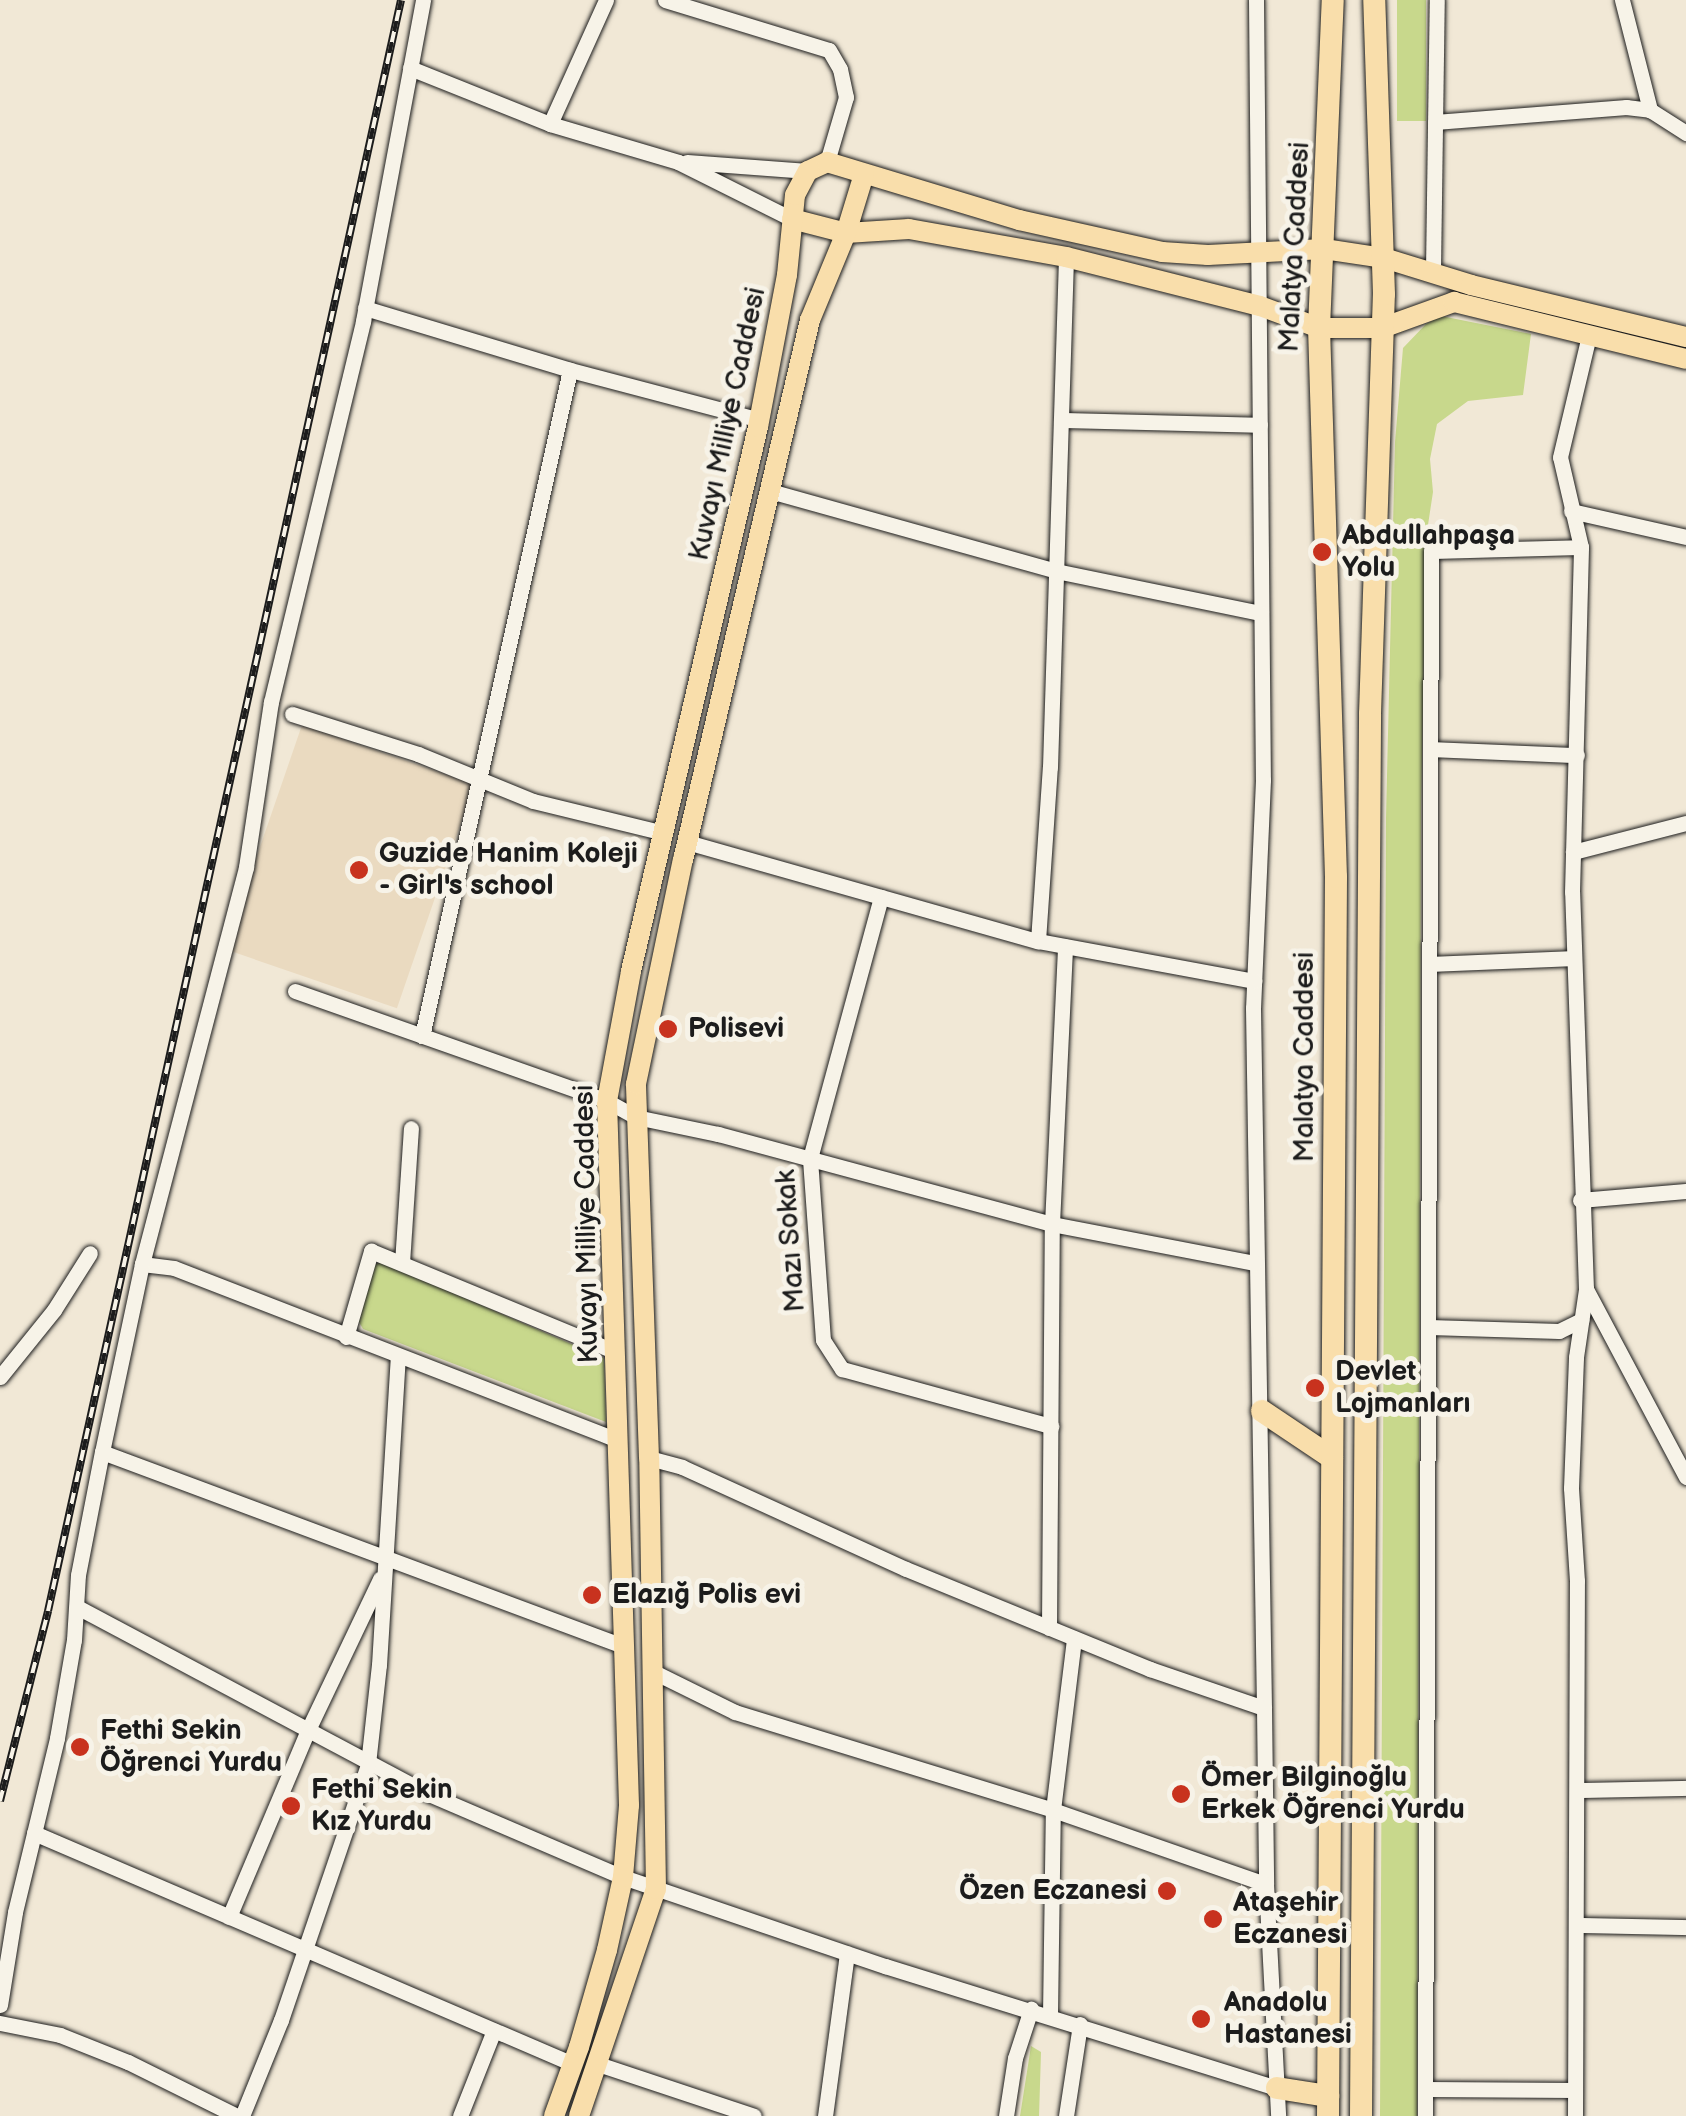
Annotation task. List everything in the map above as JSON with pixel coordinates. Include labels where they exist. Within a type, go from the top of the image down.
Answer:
[{"type":"highway","name":"Malatya Caddesi","points":[[1328,2106],[1336,878],[1318,328],[1334,0]]},
{"type":"highway","points":[[1361,2116],[1370,714],[1384,258],[1374,0]]},
{"type":"highway","points":[[1262,1411],[1332,1458]]},
{"type":"highway","points":[[1276,2088],[1328,2106]]},
{"type":"main road","points":[[818,166],[864,174],[1019,220],[1162,252],[1324,249],[1384,258],[1471,284],[1686,337]]},
{"type":"main road","name":"Kuvayı Milliye Caddesi","points":[[554,2116],[607,1950],[622,1876],[630,1750],[622,1646],[607,1102],[631,971],[760,420],[787,275],[795,194],[818,166]]},
{"type":"main road","name":"Kuvayı Milliye Caddesi","points":[[579,2116],[656,1889],[649,1458],[636,1084],[687,842],[810,320],[846,233],[864,174]]},
{"type":"main road","points":[[792,219],[846,233],[909,229],[1066,257],[1260,306],[1318,328],[1382,328],[1454,302],[1686,359]]},
{"type":"street","points":[[0,2005],[57,1738],[77,1607],[78,1575],[102,1452],[142,1264],[246,867],[271,702],[365,308],[423,0]]},
{"type":"street","points":[[550,124],[606,0]]},
{"type":"street","points":[[665,0],[829,50],[840,68],[846,97],[818,166],[678,162]]},
{"type":"street","points":[[1256,0],[1263,780],[1254,980],[1254,1263],[1262,1411],[1266,1884],[1278,2116]]},
{"type":"street","points":[[1433,270],[1437,0]]},
{"type":"street","points":[[1622,0],[1650,110]]},
{"type":"street","points":[[410,68],[550,124],[678,162],[792,219]]},
{"type":"street","points":[[1435,122],[1626,107],[1650,110],[1686,133]]},
{"type":"street","points":[[1038,941],[1066,257]]},
{"type":"street","points":[[365,308],[570,370],[760,420]]},
{"type":"street","points":[[1575,2116],[1577,1790],[1572,1488],[1576,1357],[1586,1289],[1580,1200],[1573,852],[1580,546],[1560,457],[1590,335]]},
{"type":"street","points":[[422,1036],[570,370]]},
{"type":"street","points":[[1061,420],[1260,425]]},
{"type":"street","points":[[770,491],[1056,571],[1262,612]]},
{"type":"street","points":[[1571,511],[1686,537]]},
{"type":"street","points":[[1425,2116],[1431,551],[1580,546]]},
{"type":"street","points":[[292,714],[533,801],[664,832]]},
{"type":"street","points":[[1431,750],[1577,755]]},
{"type":"street","points":[[1573,852],[1686,823]]},
{"type":"street","points":[[687,842],[1038,941],[1254,980]]},
{"type":"street","name":"Mazı Sokak","points":[[881,897],[810,1159],[823,1340],[842,1369],[1051,1426]]},
{"type":"street","points":[[1050,1628],[1052,1224],[1065,946]]},
{"type":"street","points":[[1430,964],[1574,958]]},
{"type":"street","points":[[295,992],[607,1102],[636,1117],[1052,1224],[1254,1263]]},
{"type":"street","points":[[402,1263],[410,1128]]},
{"type":"street","points":[[1580,1200],[1686,1190]]},
{"type":"street","points":[[346,1337],[371,1252],[616,1352]]},
{"type":"street","points":[[0,1378],[54,1310],[90,1253]]},
{"type":"street","points":[[142,1264],[174,1268],[619,1440]]},
{"type":"street","points":[[1586,1289],[1602,1310],[1686,1477]]},
{"type":"street","points":[[1429,1327],[1559,1332],[1582,1320]]},
{"type":"street","points":[[0,2023],[60,2036],[111,2055],[240,2116],[304,1950],[368,1764],[398,1357]]},
{"type":"street","points":[[102,1452],[384,1566],[622,1646]]},
{"type":"street","points":[[649,1458],[682,1467],[1074,1638],[1264,1708]]},
{"type":"street","points":[[229,1918],[306,1732],[384,1566]]},
{"type":"street","points":[[77,1607],[368,1764],[622,1876],[847,1953],[1276,2088]]},
{"type":"street","points":[[1050,2014],[1053,1810],[1074,1638]]},
{"type":"street","points":[[654,1672],[735,1712],[1053,1810],[1266,1884]]},
{"type":"street","points":[[1577,1790],[1686,1788]]},
{"type":"street","points":[[34,1833],[573,2064]]},
{"type":"street","points":[[1577,1925],[1686,1927]]},
{"type":"street","points":[[824,2116],[847,1953]]},
{"type":"street","points":[[1006,2116],[1030,2009]]},
{"type":"street","points":[[1066,2116],[1080,2024]]},
{"type":"street","points":[[460,2116],[494,2030]]},
{"type":"street","points":[[598,2064],[754,2116]]},
{"type":"street","points":[[1425,2088],[1576,2090]]},
{"type":"shaded area","name":"Guzide Hanim Koleji - Girl's school","points":[[302,725],[474,784],[397,1008],[225,949]]},
{"type":"green space","points":[[1397,0],[1426,0],[1426,121],[1397,121]]},
{"type":"green space","points":[[1441,316],[1531,334],[1523,395],[1468,401],[1437,424],[1430,459],[1433,492],[1426,538],[1421,809],[1417,2116],[1380,2116],[1386,818],[1395,442],[1403,348],[1426,324]]},
{"type":"green space","points":[[381,1262],[604,1358],[606,1422],[363,1329],[359,1322],[374,1265]]},
{"type":"green space","points":[[1031,2046],[1041,2052],[1039,2116],[1020,2116]]},
{"type":"railway","points":[[0,1801],[48,1611],[401,0]]},
{"type":"place","name":"Abdullahpaşa Yolu","points":[[1322,552]]},
{"type":"place","name":"Guzide Hanim Koleji - Girl's school","points":[[359,870]]},
{"type":"place","name":"Polisevi","points":[[668,1029]]},
{"type":"place","name":"Devlet Lojmanları","points":[[1315,1388]]},
{"type":"place","name":"Elazığ Polis evi","points":[[592,1595]]},
{"type":"place","name":"Fethi Sekin Öğrenci Yurdu","points":[[80,1747]]},
{"type":"place","name":"Ömer Bilginoğlu Erkek Öğrenci Yurdu","points":[[1181,1794]]},
{"type":"place","name":"Fethi Sekin Kız Yurdu","points":[[291,1806]]},
{"type":"place","name":"Özen Eczanesi","points":[[1167,1891]]},
{"type":"place","name":"Ataşehir Eczanesi","points":[[1213,1919]]},
{"type":"place","name":"Anadolu Hastanesi","points":[[1201,2019]]}]
